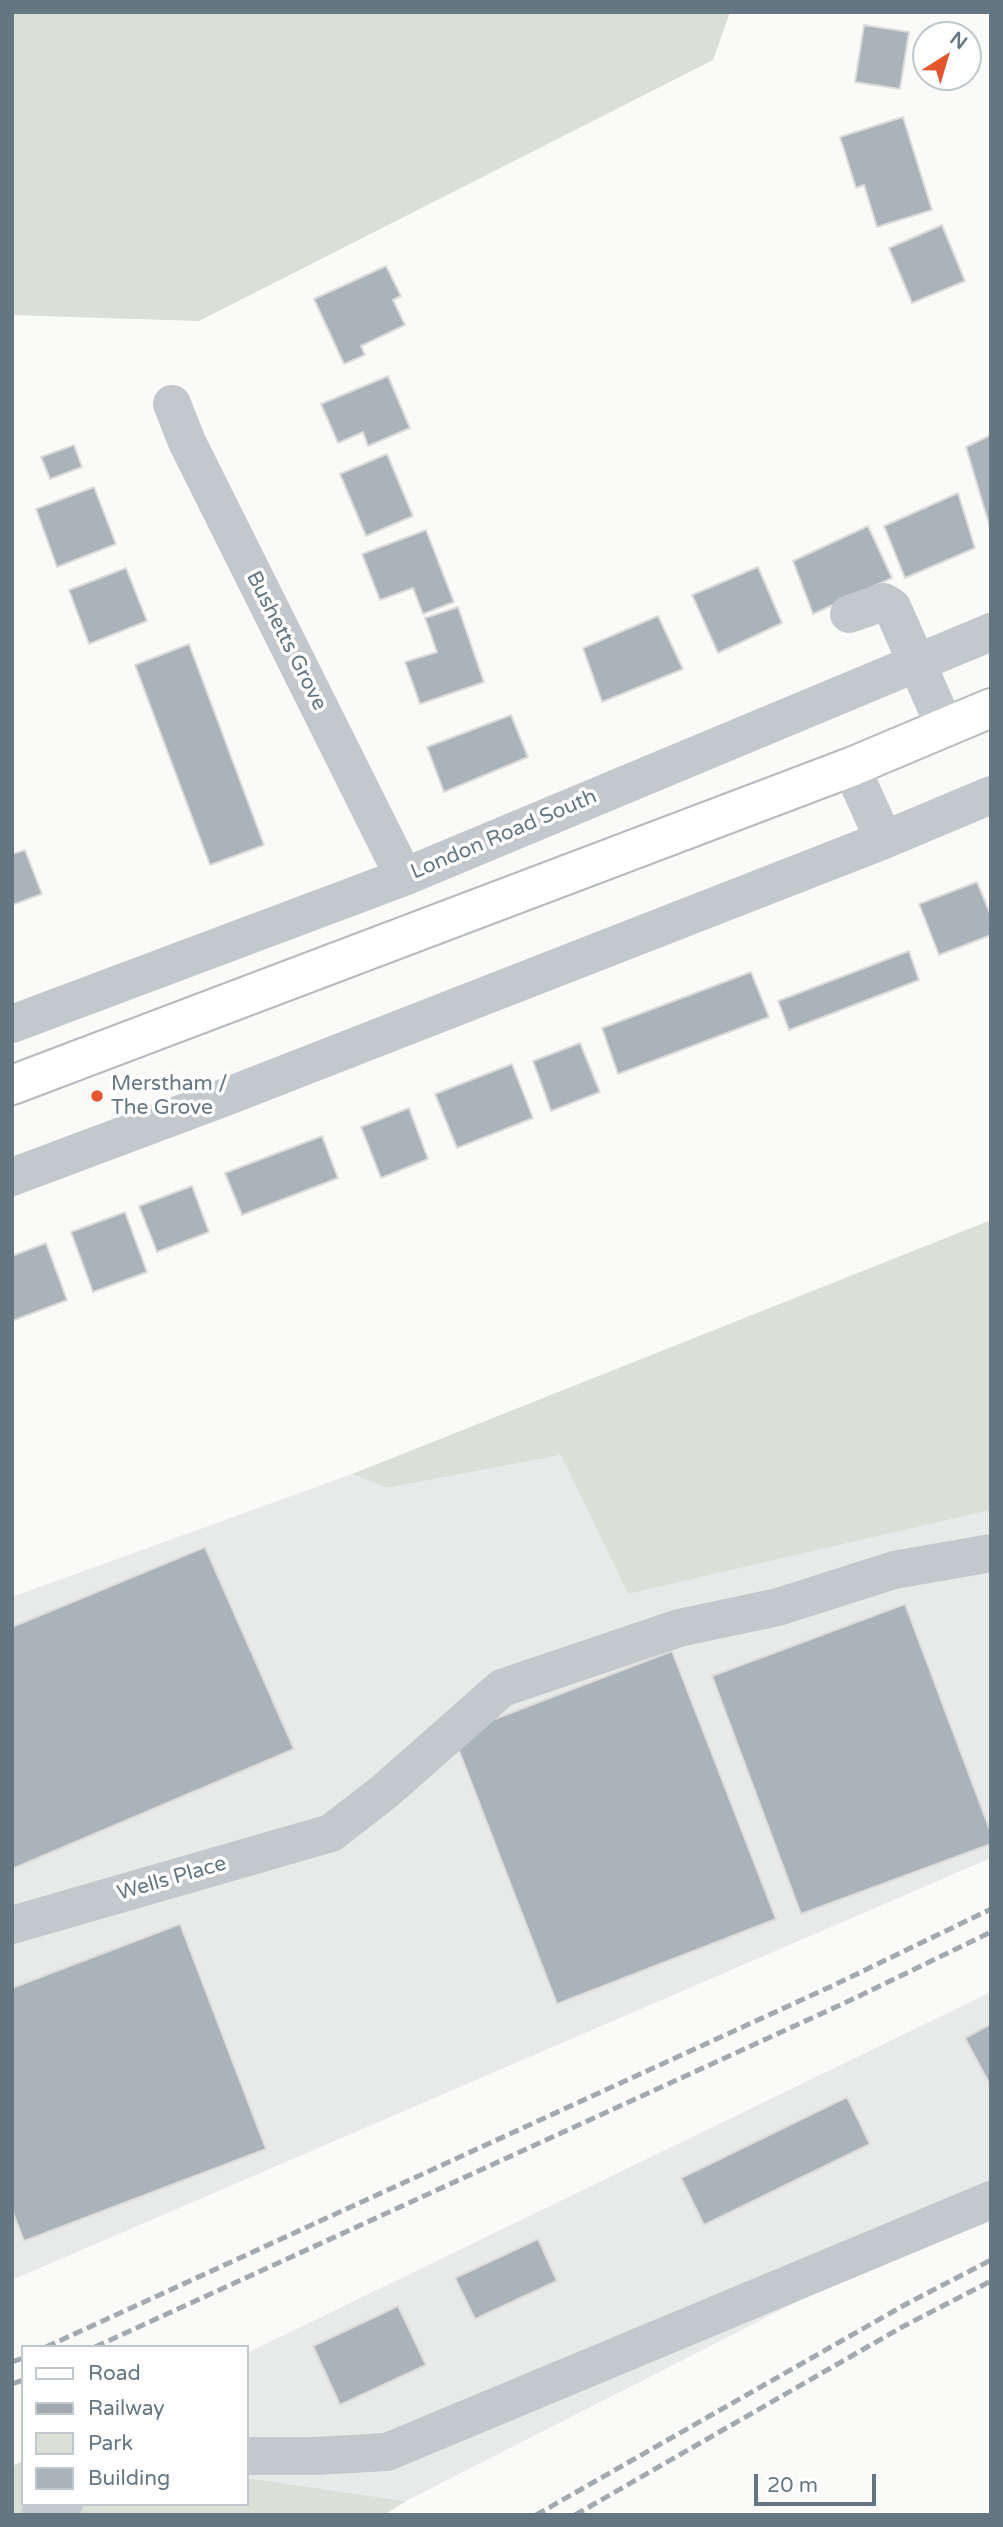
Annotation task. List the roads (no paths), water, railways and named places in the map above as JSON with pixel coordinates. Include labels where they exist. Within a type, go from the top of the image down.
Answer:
[{"type":"main road","points":[[12,1086],[851,767],[991,708]]},
{"type":"street","name":"Bushetts Grove","points":[[172,404],[187,442],[404,877]]},
{"type":"street","points":[[849,614],[884,602],[892,607],[945,727]]},
{"type":"street","name":"London Road South","points":[[12,1024],[404,877],[991,632]]},
{"type":"street","points":[[851,767],[884,840]]},
{"type":"street","points":[[12,1177],[223,1098],[884,840],[991,795]]},
{"type":"street","name":"Wells Place","points":[[12,1925],[331,1833],[384,1792],[502,1688],[679,1628],[778,1607],[894,1570],[991,1553]]},
{"type":"street","points":[[248,2456],[387,2452],[991,2200]]},
{"type":"street","points":[[40,2515],[60,2506]]},
{"type":"railway","points":[[50,2345],[834,1985],[991,1909]]},
{"type":"railway","points":[[99,2345],[851,2000],[991,1932]]},
{"type":"railway","points":[[536,2515],[908,2303],[991,2260]]},
{"type":"railway","points":[[575,2515],[902,2327],[991,2281]]},
{"type":"railway","points":[[12,2362],[21,2359]]},
{"type":"railway","points":[[12,2384],[21,2381]]},
{"type":"place","name":"Merstham / The Grove","points":[[97,1096]]}]
